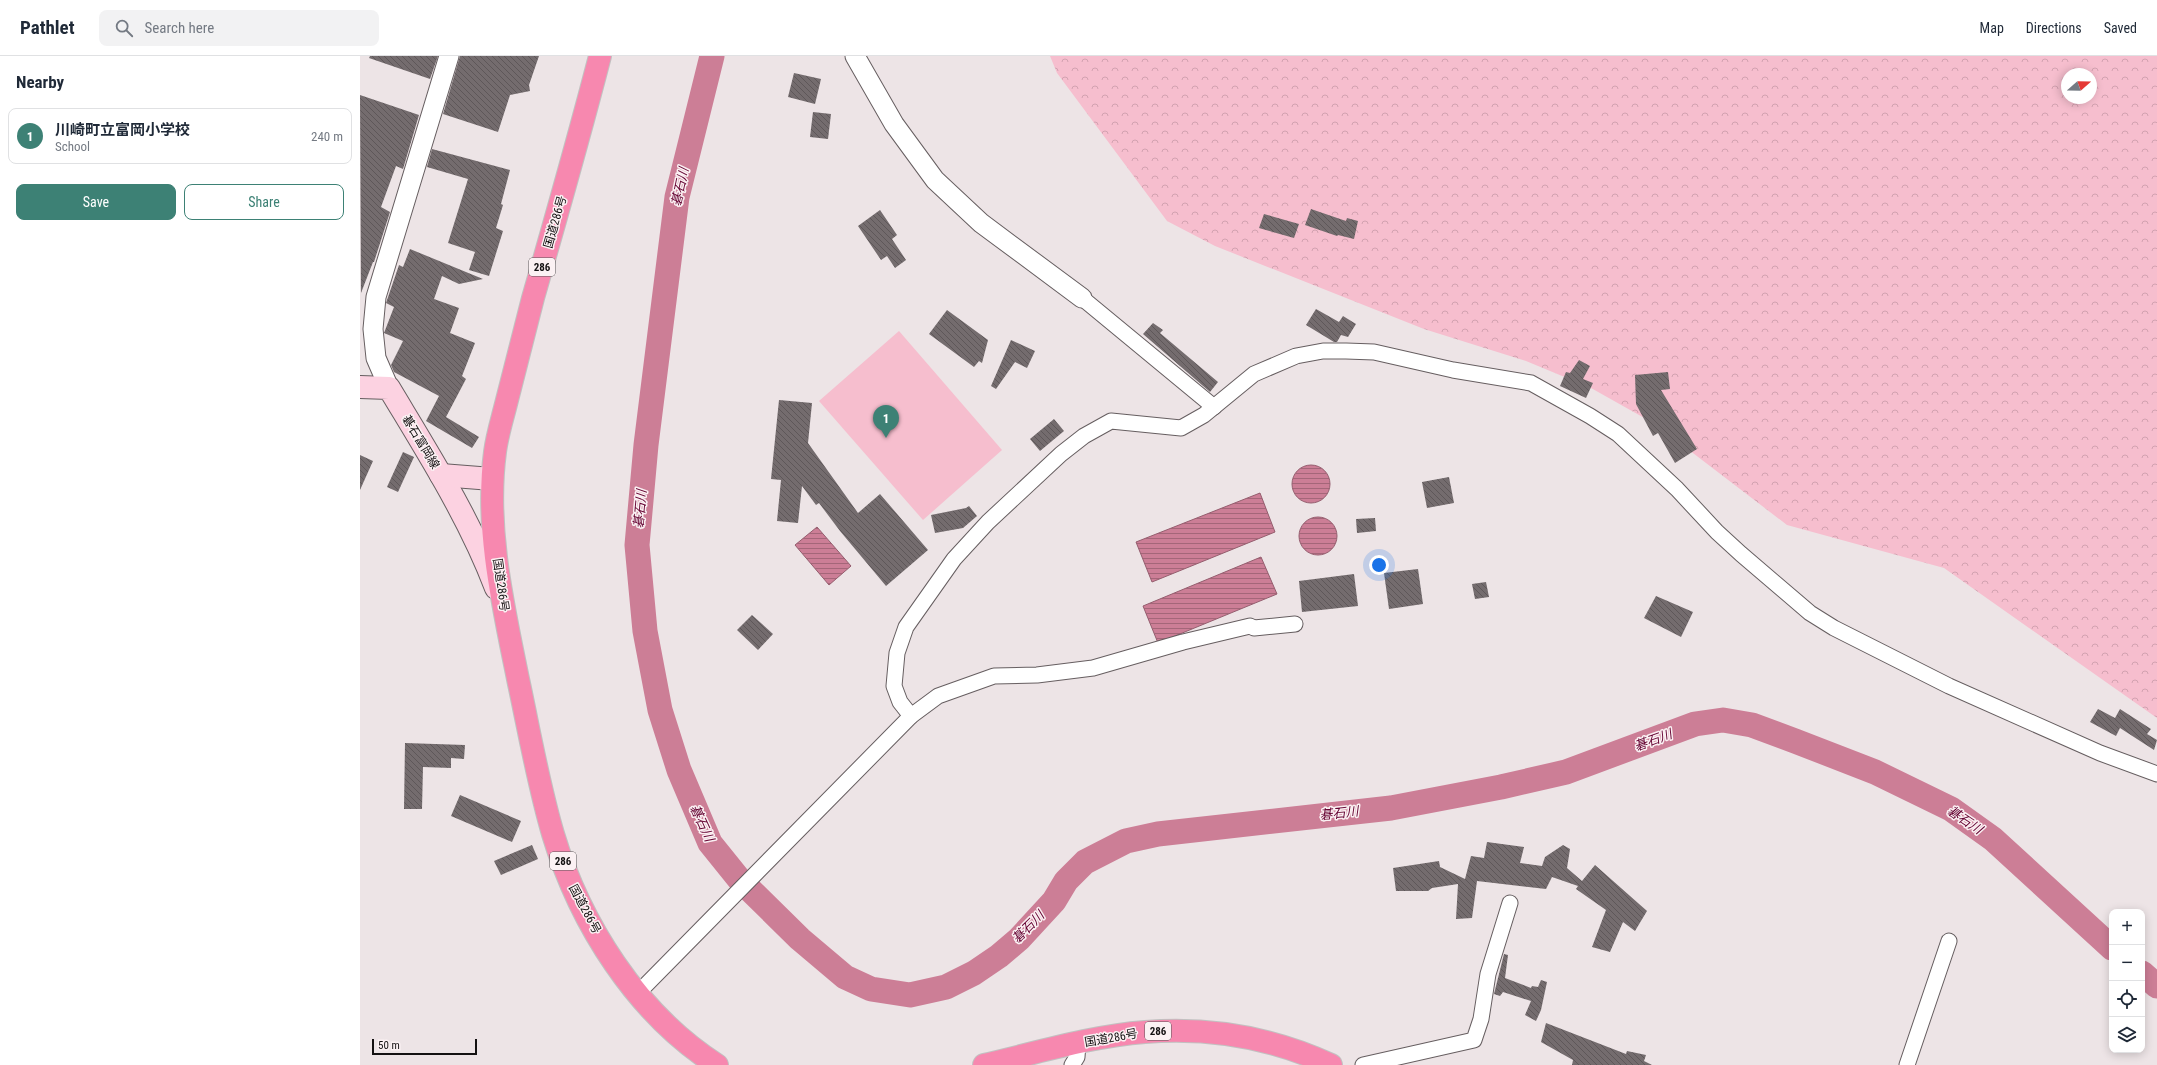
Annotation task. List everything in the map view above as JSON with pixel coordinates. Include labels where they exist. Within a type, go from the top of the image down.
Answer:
[{"type":"highway","name":"国道286号","points":[[600,56],[520,345],[495,449],[492,479],[496,555],[504,608],[538,773],[553,834],[572,885],[592,924],[616,965],[638,994],[675,1033],[699,1053],[718,1065]]},
{"type":"highway","name":"国道286号","points":[[984,1065],[1078,1044],[1144,1032],[1183,1030],[1230,1034],[1265,1041],[1303,1052],[1331,1065]]},
{"type":"main road","points":[[360,387],[389,388]]},
{"type":"main road","name":"碁石富岡線","points":[[389,388],[441,475],[492,479]]},
{"type":"main road","points":[[441,475],[482,551],[504,608]]},
{"type":"street","points":[[389,388],[376,358],[373,329],[376,297],[449,56]]},
{"type":"street","points":[[855,56],[894,124],[935,180],[981,223],[1082,298],[1214,407]]},
{"type":"street","points":[[911,716],[900,702],[894,686],[897,653],[906,627],[954,559],[988,522],[1062,454],[1084,436],[1111,421],[1181,428],[1214,407],[1254,374],[1296,356],[1323,351],[1374,352],[1453,370],[1531,383],[1590,416],[1618,434],[1677,489],[1736,550],[1810,613],[1834,628],[1949,686],[2100,753],[2157,774]]},
{"type":"street","points":[[638,994],[911,716],[938,696],[994,676],[1037,674],[1093,668],[1183,642],[1250,626],[1254,628],[1295,624]]},
{"type":"street","points":[[1363,1065],[1474,1040],[1481,1019],[1488,974],[1510,903]]},
{"type":"street","points":[[1907,1065],[1949,941]]},
{"type":"street","points":[[1072,1065],[1077,1057],[1078,1044]]},
{"type":"green space","points":[[1050,56],[2157,56],[2157,718],[1944,568],[1787,525],[1655,424],[1591,388],[1526,361],[1424,329],[1215,246],[1167,221],[1057,73]]},
{"type":"green space","points":[[899,331],[1002,450],[923,520],[819,401]]},
{"type":"shaded area","points":[[1307,465],[1315,465],[1325,470],[1329,477],[1329,491],[1325,498],[1315,503],[1307,503],[1297,498],[1295,495],[1292,488],[1292,480],[1297,470],[1300,468]]},
{"type":"shaded area","points":[[1260,493],[1275,532],[1152,582],[1136,542]]},
{"type":"shaded area","points":[[1318,517],[1328,520],[1334,526],[1337,536],[1334,546],[1328,552],[1318,555],[1308,552],[1302,546],[1299,536],[1302,526],[1308,520]]},
{"type":"shaded area","points":[[817,527],[851,566],[829,585],[795,545]]},
{"type":"shaded area","points":[[1261,557],[1277,594],[1158,643],[1143,606]]},
{"type":"building","points":[[370,56],[438,56],[430,79],[369,58]]},
{"type":"building","points":[[460,56],[539,56],[529,85],[530,91],[510,95],[498,132],[443,114]]},
{"type":"building","points":[[794,73],[821,79],[815,104],[788,97]]},
{"type":"building","points":[[360,95],[419,115],[403,169],[396,166],[381,207],[390,212],[374,262],[361,293]]},
{"type":"building","points":[[813,112],[831,114],[828,139],[810,137]]},
{"type":"building","points":[[432,149],[510,170],[501,204],[503,205],[496,228],[503,231],[489,276],[469,270],[475,252],[448,243],[468,179],[427,167]]},
{"type":"building","points":[[1311,209],[1346,221],[1347,218],[1358,221],[1354,239],[1337,236],[1305,225]]},
{"type":"building","points":[[880,210],[897,235],[892,239],[906,260],[895,268],[887,256],[881,260],[858,226]]},
{"type":"building","points":[[1264,214],[1299,224],[1294,238],[1259,228]]},
{"type":"building","points":[[410,249],[483,279],[459,284],[442,276],[434,299],[459,308],[450,333],[475,343],[462,376],[466,379],[446,417],[479,437],[472,448],[426,421],[439,396],[394,372],[391,365],[403,341],[384,333],[394,307],[386,303],[399,265],[403,267]]},
{"type":"building","points":[[1316,309],[1339,322],[1343,316],[1356,324],[1348,337],[1341,335],[1337,342],[1334,342],[1306,325]]},
{"type":"building","points":[[947,310],[988,340],[982,363],[979,361],[974,367],[929,334]]},
{"type":"building","points":[[1153,323],[1163,330],[1160,333],[1218,382],[1210,392],[1143,334]]},
{"type":"building","points":[[1011,340],[1035,351],[1027,368],[1015,362],[996,389],[991,386]]},
{"type":"building","points":[[1579,360],[1590,366],[1583,379],[1593,383],[1586,398],[1560,386],[1566,372],[1570,373]]},
{"type":"building","points":[[1668,372],[1670,389],[1661,390],[1697,449],[1675,463],[1658,433],[1653,436],[1636,404],[1635,375]]},
{"type":"building","points":[[779,400],[812,403],[808,443],[858,513],[880,494],[928,550],[886,586],[840,531],[819,503],[816,505],[802,486],[798,523],[777,521],[781,480],[771,479]]},
{"type":"building","points":[[1054,419],[1064,431],[1040,451],[1030,439]]},
{"type":"building","points":[[403,452],[414,457],[398,492],[387,487]]},
{"type":"building","points":[[360,455],[373,461],[360,490]]},
{"type":"building","points":[[1449,477],[1454,503],[1427,508],[1422,482]]},
{"type":"building","points":[[969,506],[977,516],[963,528],[935,533],[931,515],[966,508]]},
{"type":"building","points":[[1375,518],[1376,531],[1357,533],[1356,519]]},
{"type":"building","points":[[1418,569],[1423,604],[1389,609],[1384,573]]},
{"type":"building","points":[[1354,574],[1358,606],[1302,612],[1299,581]]},
{"type":"building","points":[[1486,582],[1489,597],[1475,599],[1472,584]]},
{"type":"building","points":[[1656,596],[1693,612],[1681,637],[1644,618]]},
{"type":"building","points":[[752,615],[773,634],[758,650],[737,630]]},
{"type":"building","points":[[2098,709],[2115,718],[2120,709],[2151,729],[2147,734],[2157,740],[2154,750],[2120,728],[2116,736],[2090,722]]},
{"type":"building","points":[[405,743],[465,745],[464,759],[451,758],[451,768],[423,767],[422,809],[404,809]]},
{"type":"building","points":[[460,795],[521,821],[512,842],[451,816]]},
{"type":"building","points":[[1487,842],[1524,847],[1520,863],[1542,866],[1545,857],[1563,845],[1570,849],[1567,868],[1582,881],[1595,865],[1647,911],[1635,931],[1623,922],[1610,952],[1592,947],[1606,910],[1576,889],[1578,886],[1552,877],[1546,889],[1477,881],[1472,918],[1456,919],[1458,884],[1432,888],[1428,891],[1396,891],[1393,868],[1439,861],[1440,867],[1465,879],[1471,856],[1484,858]]},
{"type":"building","points":[[532,845],[538,859],[501,875],[494,861]]},
{"type":"building","points":[[1504,954],[1508,955],[1505,978],[1531,988],[1532,986],[1538,987],[1541,980],[1547,982],[1541,1010],[1536,1021],[1525,1015],[1531,1001],[1503,992],[1500,996],[1494,994]]},
{"type":"building","points":[[1546,1023],[1626,1054],[1627,1051],[1646,1055],[1644,1061],[1652,1065],[1572,1065],[1573,1060],[1541,1042]]},
{"type":"waterway","name":"碁石川","points":[[712,56],[677,197],[646,445],[637,545],[645,631],[660,710],[679,770],[710,843],[739,879],[800,939],[845,977],[871,989],[910,995],[946,987],[974,973],[999,956],[1019,939],[1054,901],[1066,881],[1085,862],[1126,841],[1158,834],[1391,808],[1501,787],[1566,772],[1695,724],[1723,720],[1752,725],[1875,772],[1951,809],[1993,839],[2109,945]]},
{"type":"waterway","name":"碁石川","points":[[2145,976],[2157,986]]},
{"type":"place","name":"川崎町立富岡小学校","points":[[886,438]]}]
